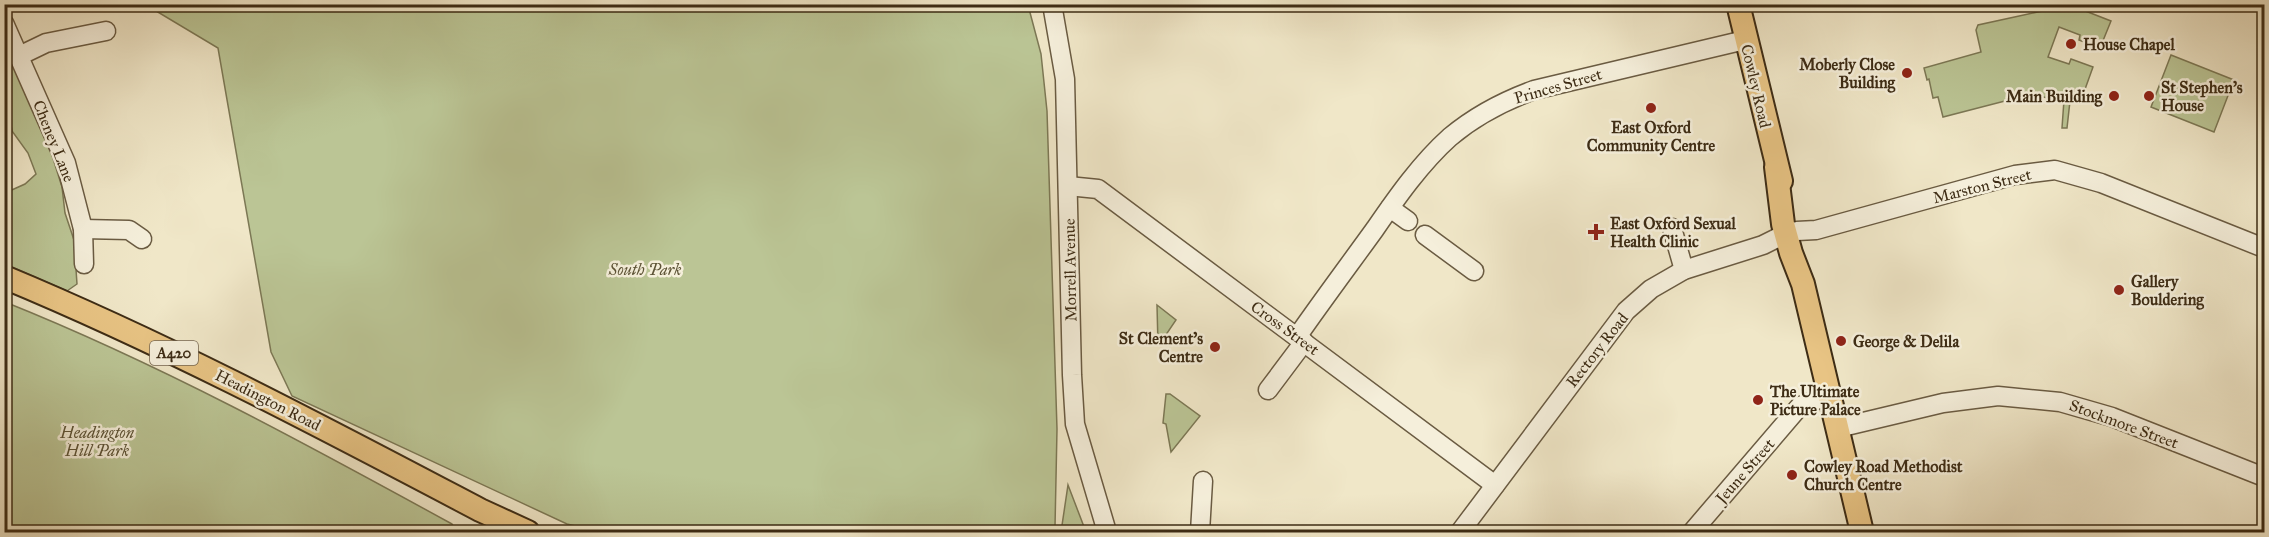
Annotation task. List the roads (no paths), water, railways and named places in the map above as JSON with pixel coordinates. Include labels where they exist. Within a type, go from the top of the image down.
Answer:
[{"type":"main road","name":"Cowley Road","points":[[1738,4],[1791,232],[1801,250],[1800,275],[1862,532]]},
{"type":"main road","name":"Headington Road","points":[[4,276],[78,307],[179,355],[480,510],[528,532]]},
{"type":"street","name":"Morrell Avenue","points":[[1052,4],[1065,79],[1071,375],[1075,424],[1107,532]]},
{"type":"street","name":"Cheney Lane","points":[[4,23],[66,163],[83,229],[84,264]]},
{"type":"street","points":[[19,56],[46,43],[106,31]]},
{"type":"street","name":"Princes Street","points":[[1268,390],[1300,339],[1390,208],[1429,158],[1450,137],[1474,120],[1513,98],[1534,90],[1745,40]]},
{"type":"street","name":"Marston Street","points":[[1791,232],[1815,230],[2015,175],[2055,170],[2101,183],[2265,248]]},
{"type":"street","name":"Cross Street","points":[[1068,186],[1098,189],[1495,485]]},
{"type":"street","points":[[1390,208],[1408,221]]},
{"type":"street","points":[[1672,228],[1684,270]]},
{"type":"street","points":[[83,229],[129,230],[142,239]]},
{"type":"street","name":"Rectory Road","points":[[1460,532],[1626,311],[1651,289],[1684,270],[1763,245],[1791,232]]},
{"type":"street","points":[[1425,235],[1474,271]]},
{"type":"street","name":"Jeune Street","points":[[1692,532],[1800,406],[1830,395]]},
{"type":"street","name":"Stockmore Street","points":[[1838,428],[1943,403],[1998,396],[2060,402],[2112,417],[2265,477]]},
{"type":"street","points":[[1200,532],[1203,481]]},
{"type":"place","name":"House Chapel","points":[[2071,44]]},
{"type":"place","name":"Moberly Close Building","points":[[1907,73]]},
{"type":"place","name":"Main Building","points":[[2114,96]]},
{"type":"place","name":"St Stephen's House","points":[[2149,96]]},
{"type":"place","name":"East Oxford Community Centre","points":[[1651,108]]},
{"type":"place","name":"East Oxford Sexual Health Clinic","points":[[1596,232]]},
{"type":"place","name":"Gallery Bouldering","points":[[2119,290]]},
{"type":"place","name":"George & Delila","points":[[1841,341]]},
{"type":"place","name":"St Clement's Centre","points":[[1215,347]]},
{"type":"place","name":"The Ultimate Picture Palace","points":[[1758,400]]},
{"type":"place","name":"Cowley Road Methodist Church Centre","points":[[1792,475]]},
{"type":"park label","name":"South Park","points":[[645,269]]},
{"type":"park label","name":"Headington Hill Park","points":[[97,441]]}]
